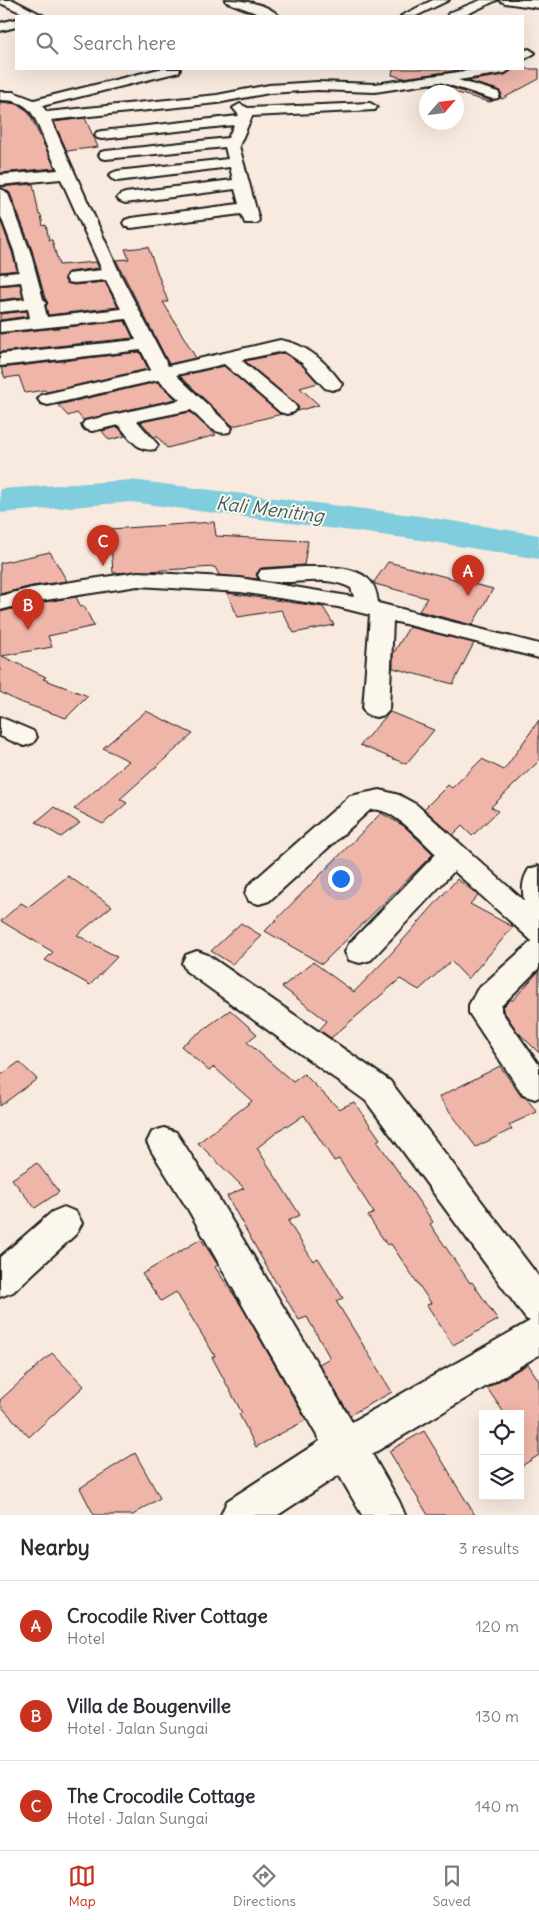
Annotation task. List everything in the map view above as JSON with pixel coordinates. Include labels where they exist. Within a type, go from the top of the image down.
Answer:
[{"type":"street","points":[[409,15],[443,0]]},
{"type":"street","points":[[456,15],[491,0]]},
{"type":"street","points":[[505,0],[522,5],[539,4]]},
{"type":"street","points":[[236,2],[266,2]]},
{"type":"street","points":[[236,2],[271,15]]},
{"type":"street","points":[[2,5],[34,15]]},
{"type":"street","points":[[0,26],[15,23]]},
{"type":"street","points":[[33,104],[156,70]]},
{"type":"street","points":[[43,117],[225,98],[269,89],[357,86],[375,88],[489,71],[508,74]]},
{"type":"street","points":[[347,74],[357,86]]},
{"type":"street","points":[[440,78],[493,95]]},
{"type":"street","points":[[0,96],[13,96],[33,104],[43,117],[50,137],[112,274],[162,373],[222,428]]},
{"type":"street","points":[[225,98],[244,116]]},
{"type":"street","points":[[102,135],[244,116],[370,107]]},
{"type":"street","points":[[131,223],[250,214],[232,146],[244,116]]},
{"type":"street","points":[[106,155],[233,142]]},
{"type":"street","points":[[117,176],[236,162]]},
{"type":"street","points":[[0,180],[67,174]]},
{"type":"street","points":[[126,198],[242,184]]},
{"type":"street","points":[[1,200],[6,227],[14,252],[27,276],[40,323]]},
{"type":"street","points":[[74,278],[112,274]]},
{"type":"street","points":[[0,278],[27,276]]},
{"type":"street","points":[[0,307],[36,303]]},
{"type":"street","points":[[0,327],[132,313]]},
{"type":"street","points":[[0,360],[147,344]]},
{"type":"street","points":[[48,399],[229,359],[280,345],[288,346],[302,354],[332,384]]},
{"type":"street","points":[[229,359],[287,408]]},
{"type":"street","points":[[92,425],[194,403]]},
{"type":"street","points":[[124,419],[148,445]]},
{"type":"street","points":[[210,575],[334,575],[359,583],[375,610],[376,709]]},
{"type":"street","points":[[0,603],[32,595],[138,579],[180,580],[273,589],[339,600],[539,651]]},
{"type":"street","points":[[0,725],[24,738]]},
{"type":"street","points":[[259,893],[360,803],[375,798],[387,800],[407,812],[539,932]]},
{"type":"street","points":[[360,952],[453,854]]},
{"type":"street","points":[[539,876],[536,889],[539,904]]},
{"type":"street","points":[[535,1085],[485,1013],[485,1005],[488,999],[539,950]]},
{"type":"street","points":[[198,963],[378,1092],[539,1307]]},
{"type":"street","points":[[164,1142],[201,1200],[385,1515]]},
{"type":"street","points":[[0,1280],[64,1223]]},
{"type":"street","points":[[241,1515],[345,1448],[539,1335]]},
{"type":"building","points":[[539,69],[539,79],[502,99],[500,98],[502,94],[499,90],[467,81],[505,75],[512,70]]},
{"type":"building","points":[[393,70],[461,70],[403,78],[392,75]]},
{"type":"building","points":[[464,92],[493,101],[489,102],[464,95]]},
{"type":"building","points":[[0,102],[17,104],[28,111],[55,168],[0,173]]},
{"type":"building","points":[[85,118],[98,147],[67,151],[54,122]]},
{"type":"building","points":[[33,184],[39,215],[41,215],[43,226],[46,225],[49,240],[52,240],[59,265],[96,262],[99,268],[68,272],[64,277],[66,283],[74,285],[105,282],[118,307],[48,315],[46,306],[48,303],[32,250],[10,193],[0,187]]},
{"type":"building","points":[[0,219],[12,252],[17,270],[0,272]]},
{"type":"building","points":[[148,247],[168,302],[163,302],[196,358],[169,364],[116,260],[129,259],[125,249]]},
{"type":"building","points":[[20,284],[23,297],[0,300],[0,286]]},
{"type":"building","points":[[27,311],[28,316],[0,320],[0,314]]},
{"type":"building","points":[[125,321],[133,338],[0,352],[0,334]]},
{"type":"building","points":[[140,352],[148,369],[47,392],[45,390],[25,393],[19,376],[5,378],[1,368]]},
{"type":"building","points":[[284,353],[301,364],[318,383],[300,388],[319,405],[297,411],[299,408],[295,403],[245,361]]},
{"type":"building","points":[[224,366],[282,414],[233,426],[180,376]]},
{"type":"building","points":[[157,382],[176,399],[83,420],[77,413],[68,416],[58,405]]},
{"type":"building","points":[[190,412],[216,435],[167,448],[141,422]]},
{"type":"building","points":[[118,427],[125,436],[109,440],[102,431]]},
{"type":"building","points":[[214,522],[216,536],[308,541],[304,565],[261,568],[256,574],[258,579],[219,575],[215,567],[113,573],[110,529]]},
{"type":"building","points":[[50,552],[67,581],[32,586],[0,594],[0,563]]},
{"type":"building","points":[[388,562],[493,589],[472,625],[419,611],[427,598],[375,584],[374,582]]},
{"type":"building","points":[[227,593],[323,607],[334,625],[294,633],[281,610],[238,617]]},
{"type":"building","points":[[76,597],[81,607],[84,606],[94,626],[48,636],[52,647],[2,656],[46,677],[43,679],[88,696],[66,718],[17,701],[0,692],[0,612],[32,604]]},
{"type":"building","points":[[409,627],[474,643],[453,684],[393,668],[393,654]]},
{"type":"building","points":[[146,711],[193,734],[120,799],[127,803],[103,824],[74,809],[129,761],[103,748]]},
{"type":"building","points":[[390,712],[434,730],[406,764],[360,745]]},
{"type":"building","points":[[539,720],[539,761],[491,807],[498,811],[472,836],[462,826],[453,835],[424,809],[448,785],[452,788],[482,759],[504,770]]},
{"type":"building","points":[[54,807],[80,823],[61,837],[36,822]]},
{"type":"building","points":[[381,813],[404,826],[433,854],[322,964],[265,931]]},
{"type":"building","points":[[68,876],[112,906],[77,935],[117,957],[90,985],[45,960],[53,952],[1,921],[21,903],[28,907]]},
{"type":"building","points":[[457,879],[478,895],[470,904],[513,927],[468,979],[451,961],[419,990],[400,979],[331,1038],[319,1030],[327,1021],[282,987],[313,962],[354,992]]},
{"type":"building","points":[[241,923],[262,936],[232,964],[211,951]]},
{"type":"building","points":[[539,971],[539,1053],[516,1030],[503,1007],[510,1000],[513,1000]]},
{"type":"building","points":[[230,1010],[257,1034],[247,1042],[293,1082],[304,1074],[339,1109],[354,1102],[380,1139],[377,1141],[433,1222],[430,1224],[498,1320],[453,1345],[427,1305],[431,1303],[391,1244],[387,1245],[368,1216],[374,1213],[339,1159],[334,1161],[304,1115],[288,1126],[286,1125],[257,1148],[300,1215],[288,1221],[313,1261],[318,1258],[343,1298],[336,1301],[392,1392],[350,1415],[319,1364],[330,1358],[307,1317],[299,1320],[227,1196],[244,1188],[198,1143],[252,1101],[214,1067],[209,1071],[181,1046]]},
{"type":"building","points":[[19,1062],[37,1079],[0,1106],[0,1076]]},
{"type":"building","points":[[500,1066],[521,1096],[526,1098],[537,1112],[509,1125],[512,1129],[476,1147],[439,1097]]},
{"type":"building","points":[[37,1163],[59,1192],[35,1208],[12,1179]]},
{"type":"building","points":[[201,1239],[218,1265],[215,1267],[242,1307],[306,1420],[256,1447],[239,1414],[242,1413],[212,1357],[215,1356],[176,1292],[161,1301],[142,1274]]},
{"type":"building","points":[[52,1353],[84,1386],[29,1437],[0,1405],[0,1400]]},
{"type":"building","points":[[528,1364],[539,1381],[539,1455],[524,1464],[524,1410],[502,1410],[487,1388]]},
{"type":"building","points":[[424,1431],[475,1515],[428,1515],[389,1451]]},
{"type":"building","points":[[135,1453],[160,1498],[133,1515],[94,1515],[80,1488]]},
{"type":"waterway","name":"Kali Meniting","points":[[0,501],[131,491],[420,528],[539,547]]},
{"type":"place","name":"The Crocodile Cottage","points":[[103,566]]},
{"type":"place","name":"Crocodile River Cottage","points":[[468,596]]},
{"type":"place","name":"Villa de Bougenville","points":[[28,630]]}]
